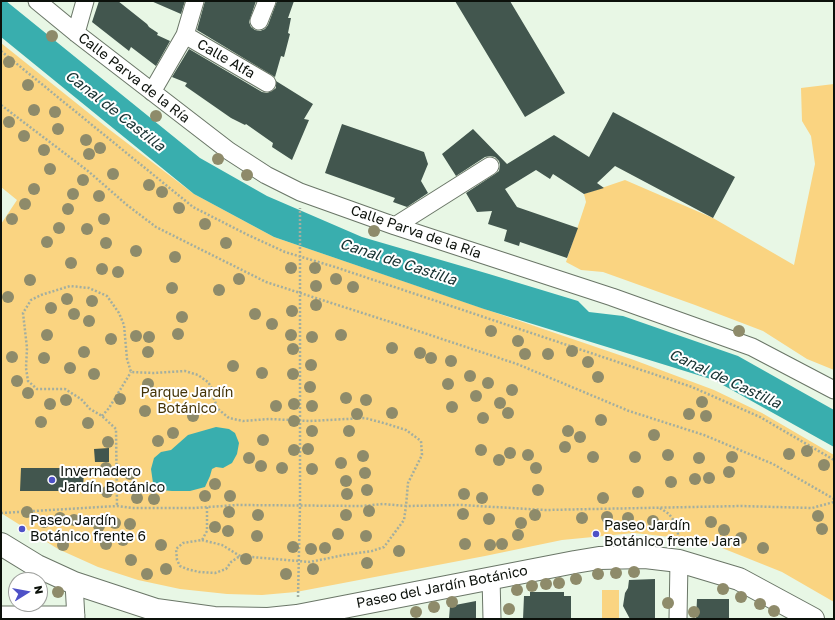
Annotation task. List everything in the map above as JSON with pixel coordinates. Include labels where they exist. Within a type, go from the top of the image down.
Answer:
[{"type":"street","name":"Calle Parva de la Ría","points":[[37,1],[152,92],[230,151],[266,176],[300,192],[395,226],[612,297],[752,347],[834,390]]},
{"type":"street","points":[[76,33],[85,1]]},
{"type":"street","points":[[152,92],[185,35],[195,1]]},
{"type":"street","points":[[259,21],[267,1]]},
{"type":"street","name":"Calle Alfa","points":[[185,35],[267,83]]},
{"type":"street","points":[[395,226],[490,166]]},
{"type":"street","name":"Paseo del Jardín Botánico","points":[[1,544],[37,566],[74,583],[156,610],[214,618],[297,617],[491,577],[599,558],[645,557],[679,562],[739,580],[814,619]]},
{"type":"street","points":[[678,619],[679,562]]},
{"type":"street","points":[[491,577],[492,619]]},
{"type":"street","points":[[1,615],[76,617],[74,583]]},
{"type":"path","points":[[1,51],[193,207],[285,252],[335,267],[692,387],[760,417],[834,460]]},
{"type":"path","points":[[1,105],[88,171],[127,206],[156,227],[266,282],[516,364],[629,411],[704,435],[773,464],[834,501]]},
{"type":"path","points":[[297,617],[300,506],[300,206]]},
{"type":"path","points":[[102,416],[109,408],[131,372],[127,359],[124,325],[119,313],[107,296],[89,288],[70,286],[41,295],[31,300],[23,312],[27,348],[26,368],[28,381],[37,389],[65,390],[81,399],[90,409],[102,416],[116,429],[117,506]]},
{"type":"path","points":[[131,372],[186,371],[198,375],[208,382],[213,390],[218,409],[229,418],[243,422],[276,420],[300,422],[365,418],[406,430],[421,441],[422,455],[408,483],[404,520],[384,547],[372,551],[310,562],[240,556],[222,545],[202,540],[183,543],[176,549],[177,560],[180,566],[199,572],[215,573],[226,569],[231,562],[240,556]]},
{"type":"path","points":[[1,513],[117,506],[150,508],[237,505],[362,506],[383,504],[406,506],[461,505],[545,510],[741,506],[812,508],[834,501]]},
{"type":"path","points":[[202,540],[207,531],[207,507]]},
{"type":"path","points":[[660,508],[669,514],[677,525],[680,538]]},
{"type":"green space","name":"Parque Jardín Botánico","points":[[1,43],[110,130],[194,194],[274,237],[634,360],[714,390],[762,413],[834,455],[834,602],[782,572],[717,546],[680,538],[634,533],[562,540],[296,592],[262,595],[227,594],[180,589],[138,580],[98,567],[58,549],[1,513],[1,224],[17,200],[1,187]]},
{"type":"green space","points":[[834,84],[834,370],[807,359],[763,331],[603,272],[581,270],[566,262],[586,202],[584,194],[625,180],[713,218],[794,265],[815,164],[811,136],[802,121],[801,88]]},
{"type":"green space","points":[[602,590],[619,590],[619,619],[602,619]]},
{"type":"water","name":"Canal de Castilla","points":[[1,1],[6,1],[200,158],[267,196],[362,237],[578,301],[589,312],[623,316],[738,356],[834,410],[834,447],[714,380],[484,309],[274,237],[194,194],[1,37]]},
{"type":"water","points":[[216,427],[229,429],[235,433],[239,443],[237,454],[232,463],[223,468],[216,467],[212,469],[205,487],[190,491],[172,491],[161,490],[153,483],[151,469],[154,458],[161,452],[171,450],[188,435]]},
{"type":"building","points":[[99,1],[118,1],[158,33],[157,35],[170,41],[156,66],[131,47],[129,51],[92,22]]},
{"type":"building","points":[[151,1],[185,1],[181,14]]},
{"type":"building","points":[[205,1],[256,1],[249,22],[251,27],[260,31],[265,29],[268,25],[277,1],[294,1],[288,18],[291,18],[288,33],[290,34],[284,57],[281,56],[275,77],[197,30]]},
{"type":"building","points":[[455,1],[510,1],[565,93],[525,117]]},
{"type":"building","points":[[189,49],[262,92],[267,93],[276,88],[276,81],[313,104],[304,119],[309,120],[292,160],[272,147],[273,143],[246,124],[245,125],[231,118],[185,86],[187,83],[172,77]]},
{"type":"building","points":[[613,112],[735,177],[713,218],[615,166],[597,183],[604,188],[584,194],[553,174],[550,179],[536,170],[505,189],[517,207],[578,228],[567,258],[520,242],[519,246],[504,241],[507,230],[488,224],[492,211],[477,212],[466,193],[499,171],[499,161],[495,157],[485,157],[456,176],[442,154],[473,129],[507,164],[554,135],[589,157]]},
{"type":"building","points":[[342,124],[424,152],[428,164],[421,181],[428,193],[407,207],[393,202],[395,198],[325,173]]},
{"type":"building","points":[[109,448],[109,462],[95,462],[94,449]]},
{"type":"building","name":"Invernadero Jardín Botánico","points":[[21,468],[84,468],[83,491],[20,491]]},
{"type":"building","points":[[655,579],[655,619],[630,619],[623,606],[629,580]]},
{"type":"building","points":[[530,592],[564,592],[564,596],[571,596],[571,619],[523,619],[524,596],[530,596]]},
{"type":"building","points":[[697,599],[729,599],[729,619],[696,619]]},
{"type":"building","points":[[476,601],[476,619],[449,619],[450,606]]},
{"type":"place","name":"Invernadero Jardín Botánico","points":[[52,480]]},
{"type":"place","name":"Paseo Jardín Botánico frente 6","points":[[22,529]]},
{"type":"place","name":"Paseo Jardín Botánico frente Jara","points":[[596,534]]}]
